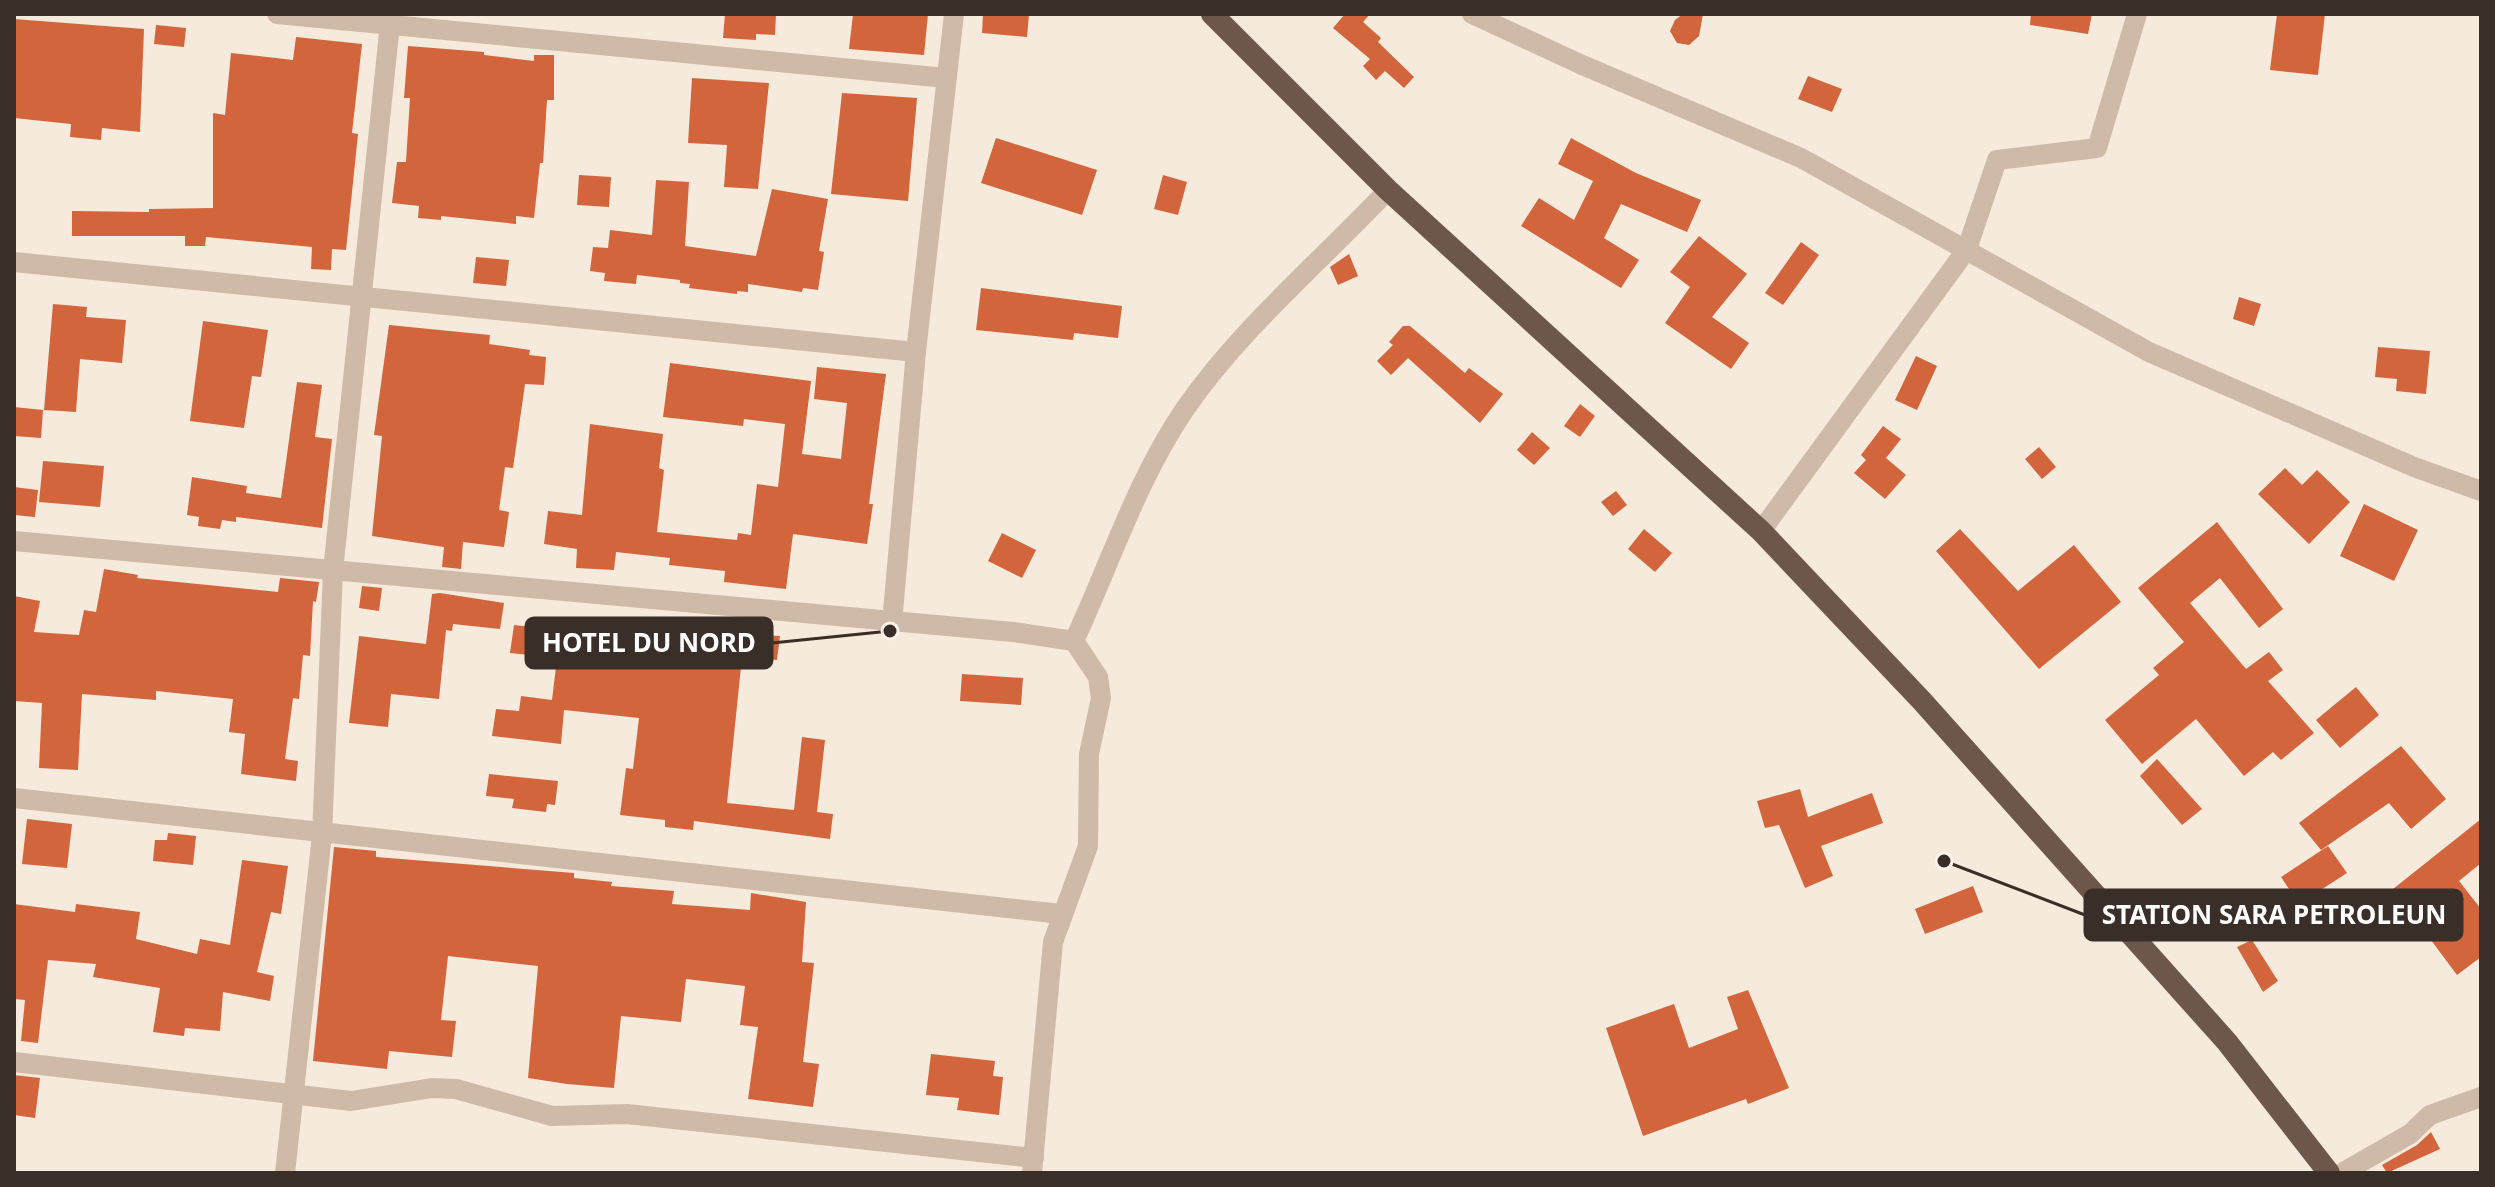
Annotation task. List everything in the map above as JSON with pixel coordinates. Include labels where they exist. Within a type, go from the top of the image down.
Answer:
[{"type":"highway","points":[[1212,14],[1388,190],[1761,531],[1922,701],[2227,1042],[2329,1173]]},
{"type":"street","points":[[277,14],[391,19],[946,78]]},
{"type":"street","points":[[892,623],[916,352],[954,14]]},
{"type":"street","points":[[1472,14],[1580,64],[1801,158],[1967,249],[2068,310],[2149,352],[2414,467],[2481,491]]},
{"type":"street","points":[[1761,531],[1967,249],[1997,160],[2097,148],[2137,14]]},
{"type":"street","points":[[285,1173],[322,835],[333,571],[359,295],[391,19]]},
{"type":"street","points":[[1074,641],[1149,471],[1183,412],[1256,324],[1388,190]]},
{"type":"street","points":[[14,262],[916,352]]},
{"type":"street","points":[[14,541],[1013,632],[1074,641],[1098,677],[1101,698],[1089,754],[1088,846],[1061,914],[1050,967],[1033,1165],[627,1114],[552,1116],[456,1089],[407,1091],[351,1101],[14,1062]]},
{"type":"street","points":[[14,798],[322,835],[1061,914]]},
{"type":"street","points":[[2342,1173],[2410,1134],[2430,1115],[2481,1097]]},
{"type":"building","points":[[725,14],[776,14],[775,35],[756,34],[756,40],[723,38]]},
{"type":"building","points":[[853,14],[928,14],[924,55],[849,49]]},
{"type":"building","points":[[983,14],[1029,14],[1027,37],[982,33]]},
{"type":"building","points":[[1345,14],[1370,14],[1363,22],[1381,38],[1378,42],[1414,77],[1404,88],[1385,71],[1376,80],[1363,66],[1370,59],[1333,28]]},
{"type":"building","points":[[1683,14],[1703,14],[1699,36],[1689,45],[1677,43],[1670,31],[1675,20]]},
{"type":"building","points":[[2031,14],[2092,14],[2088,34],[2030,25]]},
{"type":"building","points":[[2277,14],[2325,14],[2318,75],[2270,70]]},
{"type":"building","points":[[14,19],[144,29],[140,132],[102,128],[101,140],[70,137],[71,124],[14,118]]},
{"type":"building","points":[[156,25],[186,28],[184,47],[154,44]]},
{"type":"building","points":[[296,37],[362,44],[352,133],[358,134],[346,250],[332,249],[331,270],[311,269],[312,247],[206,237],[205,246],[185,246],[185,236],[72,236],[72,211],[149,212],[149,209],[213,208],[213,113],[225,115],[231,53],[293,60]]},
{"type":"building","points":[[408,46],[484,52],[484,55],[534,61],[534,55],[554,55],[554,100],[547,100],[543,163],[540,163],[534,218],[516,216],[516,224],[441,216],[441,220],[418,218],[419,206],[392,203],[397,162],[406,162],[410,98],[404,98]]},
{"type":"building","points":[[1808,76],[1842,89],[1832,112],[1798,99]]},
{"type":"building","points":[[692,78],[769,83],[758,189],[724,187],[727,145],[688,143]]},
{"type":"building","points":[[842,93],[917,98],[908,201],[831,194]]},
{"type":"building","points":[[996,138],[1097,170],[1082,215],[981,183]]},
{"type":"building","points":[[1571,138],[1636,173],[1701,200],[1687,232],[1621,204],[1604,238],[1639,260],[1621,288],[1521,226],[1539,198],[1574,220],[1593,181],[1558,164]]},
{"type":"building","points":[[579,175],[611,177],[609,207],[577,205]]},
{"type":"building","points":[[1163,175],[1187,182],[1178,215],[1154,209]]},
{"type":"building","points":[[656,180],[689,182],[685,246],[756,256],[772,189],[828,199],[819,251],[824,252],[818,290],[803,288],[802,292],[748,284],[748,292],[737,291],[737,294],[689,288],[690,284],[680,283],[680,280],[637,275],[636,284],[604,281],[605,273],[590,271],[593,247],[608,248],[610,230],[652,235]]},
{"type":"building","points":[[1699,236],[1747,274],[1712,317],[1749,343],[1731,369],[1665,323],[1690,287],[1670,272]]},
{"type":"building","points":[[1801,242],[1819,255],[1783,305],[1765,293]]},
{"type":"building","points":[[1349,254],[1358,276],[1338,285],[1330,267]]},
{"type":"building","points":[[476,257],[509,260],[506,286],[473,283]]},
{"type":"building","points":[[981,288],[1122,306],[1118,338],[1074,333],[1073,340],[976,330]]},
{"type":"building","points":[[2239,297],[2261,304],[2254,326],[2233,319]]},
{"type":"building","points":[[53,304],[87,307],[86,317],[126,320],[122,363],[80,359],[76,412],[44,410]]},
{"type":"building","points":[[203,321],[268,330],[261,377],[252,376],[244,428],[190,421]]},
{"type":"building","points":[[389,325],[490,335],[489,344],[530,350],[529,355],[546,357],[544,385],[525,384],[513,468],[505,467],[499,510],[509,512],[504,547],[463,542],[461,569],[442,567],[444,547],[372,536],[382,436],[374,435]]},
{"type":"building","points":[[1403,326],[1410,326],[1465,373],[1469,368],[1503,394],[1480,423],[1408,358],[1391,375],[1377,361],[1393,345],[1389,342]]},
{"type":"building","points":[[2378,347],[2430,351],[2426,394],[2396,391],[2397,379],[2375,377]]},
{"type":"building","points":[[1916,356],[1937,366],[1917,410],[1895,400]]},
{"type":"building","points":[[670,363],[811,381],[802,454],[841,459],[847,403],[814,399],[817,367],[886,374],[869,504],[873,504],[867,544],[793,534],[786,589],[724,582],[725,571],[669,565],[670,558],[616,552],[614,570],[576,568],[577,549],[544,544],[548,511],[582,515],[590,424],[663,434],[659,468],[664,470],[657,532],[737,540],[738,533],[751,535],[757,484],[778,487],[785,424],[744,419],[743,426],[663,417]]},
{"type":"building","points":[[297,382],[322,385],[315,437],[332,439],[322,528],[236,517],[236,522],[222,520],[220,529],[198,526],[199,517],[187,515],[192,477],[247,486],[246,493],[281,498]]},
{"type":"building","points":[[1580,404],[1595,416],[1580,437],[1564,426]]},
{"type":"building","points":[[14,407],[43,410],[41,438],[14,436]]},
{"type":"building","points":[[1883,426],[1901,439],[1886,458],[1906,475],[1885,499],[1854,473],[1866,460],[1861,455]]},
{"type":"building","points":[[1532,432],[1550,448],[1534,465],[1517,450]]},
{"type":"building","points":[[2039,447],[2056,467],[2042,479],[2025,459]]},
{"type":"building","points":[[43,461],[104,466],[100,507],[39,502]]},
{"type":"building","points":[[2285,468],[2302,485],[2317,470],[2350,502],[2309,544],[2258,494]]},
{"type":"building","points":[[14,487],[38,490],[35,517],[14,515]]},
{"type":"building","points":[[1616,491],[1627,505],[1613,516],[1601,502]]},
{"type":"building","points":[[2364,504],[2418,530],[2394,581],[2340,556]]},
{"type":"building","points":[[2217,522],[2283,609],[2259,628],[2220,578],[2190,603],[2246,669],[2269,652],[2283,670],[2268,681],[2314,733],[2281,760],[2273,752],[2244,776],[2196,719],[2142,764],[2105,720],[2159,675],[2153,668],[2184,642],[2138,588]]},
{"type":"building","points":[[1644,529],[1672,553],[1655,572],[1628,549]]},
{"type":"building","points":[[1960,529],[2018,591],[2074,545],[2121,602],[2039,669],[1936,551]]},
{"type":"building","points":[[1002,533],[1036,550],[1022,578],[988,561]]},
{"type":"building","points":[[104,569],[138,575],[137,578],[278,592],[280,578],[319,582],[316,602],[313,601],[310,656],[303,655],[299,699],[293,698],[285,759],[298,761],[296,781],[241,774],[245,734],[229,732],[233,699],[156,691],[156,700],[82,694],[78,770],[39,768],[42,703],[14,701],[14,596],[40,601],[34,632],[79,635],[84,610],[96,612]]},
{"type":"building","points":[[362,586],[382,588],[379,611],[359,608]]},
{"type":"building","points":[[432,594],[504,603],[500,629],[453,624],[452,631],[446,630],[439,699],[391,694],[388,727],[349,723],[359,636],[426,644]]},
{"type":"building","points":[[540,617],[560,620],[558,631],[604,635],[606,618],[668,624],[662,644],[722,650],[724,633],[780,636],[777,660],[742,657],[727,803],[794,810],[802,737],[825,740],[817,812],[833,814],[830,839],[694,821],[693,830],[665,827],[665,820],[620,815],[626,768],[633,769],[639,718],[564,710],[561,744],[492,736],[496,709],[519,711],[521,696],[552,700],[557,658],[510,653],[514,625],[539,628]]},
{"type":"building","points":[[962,674],[1023,678],[1021,705],[960,701]]},
{"type":"building","points":[[2356,687],[2379,715],[2340,748],[2316,720]]},
{"type":"building","points":[[2401,746],[2446,799],[2411,829],[2389,803],[2321,850],[2299,823]]},
{"type":"building","points":[[2157,759],[2202,809],[2182,825],[2140,776]]},
{"type":"building","points":[[489,774],[558,781],[555,805],[547,804],[546,812],[512,808],[514,799],[486,796]]},
{"type":"building","points":[[1800,789],[1808,817],[1872,793],[1883,823],[1821,846],[1833,876],[1805,888],[1779,825],[1765,828],[1757,801]]},
{"type":"building","points":[[27,819],[72,824],[67,868],[22,864]]},
{"type":"building","points":[[2481,819],[2481,863],[2459,881],[2481,909],[2481,957],[2457,975],[2393,889]]},
{"type":"building","points":[[168,833],[196,836],[193,865],[153,861],[155,840],[167,840]]},
{"type":"building","points":[[2328,846],[2347,873],[2299,904],[2281,877]]},
{"type":"building","points":[[334,847],[376,851],[376,857],[574,873],[574,878],[612,882],[611,886],[674,891],[672,904],[750,910],[751,893],[806,902],[802,962],[814,963],[803,1062],[819,1064],[813,1107],[748,1099],[758,1027],[740,1025],[745,986],[686,979],[681,1022],[621,1016],[614,1088],[567,1084],[528,1078],[538,966],[448,956],[441,1020],[456,1021],[452,1057],[389,1051],[387,1069],[313,1061]]},
{"type":"building","points":[[242,860],[288,866],[281,914],[271,912],[257,972],[274,976],[270,1001],[223,992],[220,1031],[185,1028],[184,1036],[153,1032],[160,988],[93,977],[96,964],[48,960],[38,1043],[21,1041],[25,1000],[14,999],[14,904],[75,912],[76,904],[140,912],[136,939],[197,954],[200,939],[230,945]]},
{"type":"building","points":[[1973,886],[1983,912],[1925,934],[1915,909]]},
{"type":"building","points":[[2252,940],[2278,981],[2263,992],[2237,947]]},
{"type":"building","points":[[1748,990],[1789,1088],[1748,1104],[1746,1099],[1643,1136],[1606,1028],[1674,1004],[1689,1048],[1738,1029],[1727,997]]},
{"type":"building","points":[[931,1054],[995,1061],[993,1076],[1003,1077],[999,1115],[957,1110],[959,1098],[926,1095]]},
{"type":"building","points":[[14,1075],[40,1078],[35,1118],[14,1115]]},
{"type":"building","points":[[2431,1132],[2440,1149],[2387,1173],[2382,1165],[2417,1145]]},
{"type":"place","name":"HOTEL DU NORD","points":[[890,631]]},
{"type":"place","name":"STATION SARA PETROLEUN","points":[[1944,861]]}]
